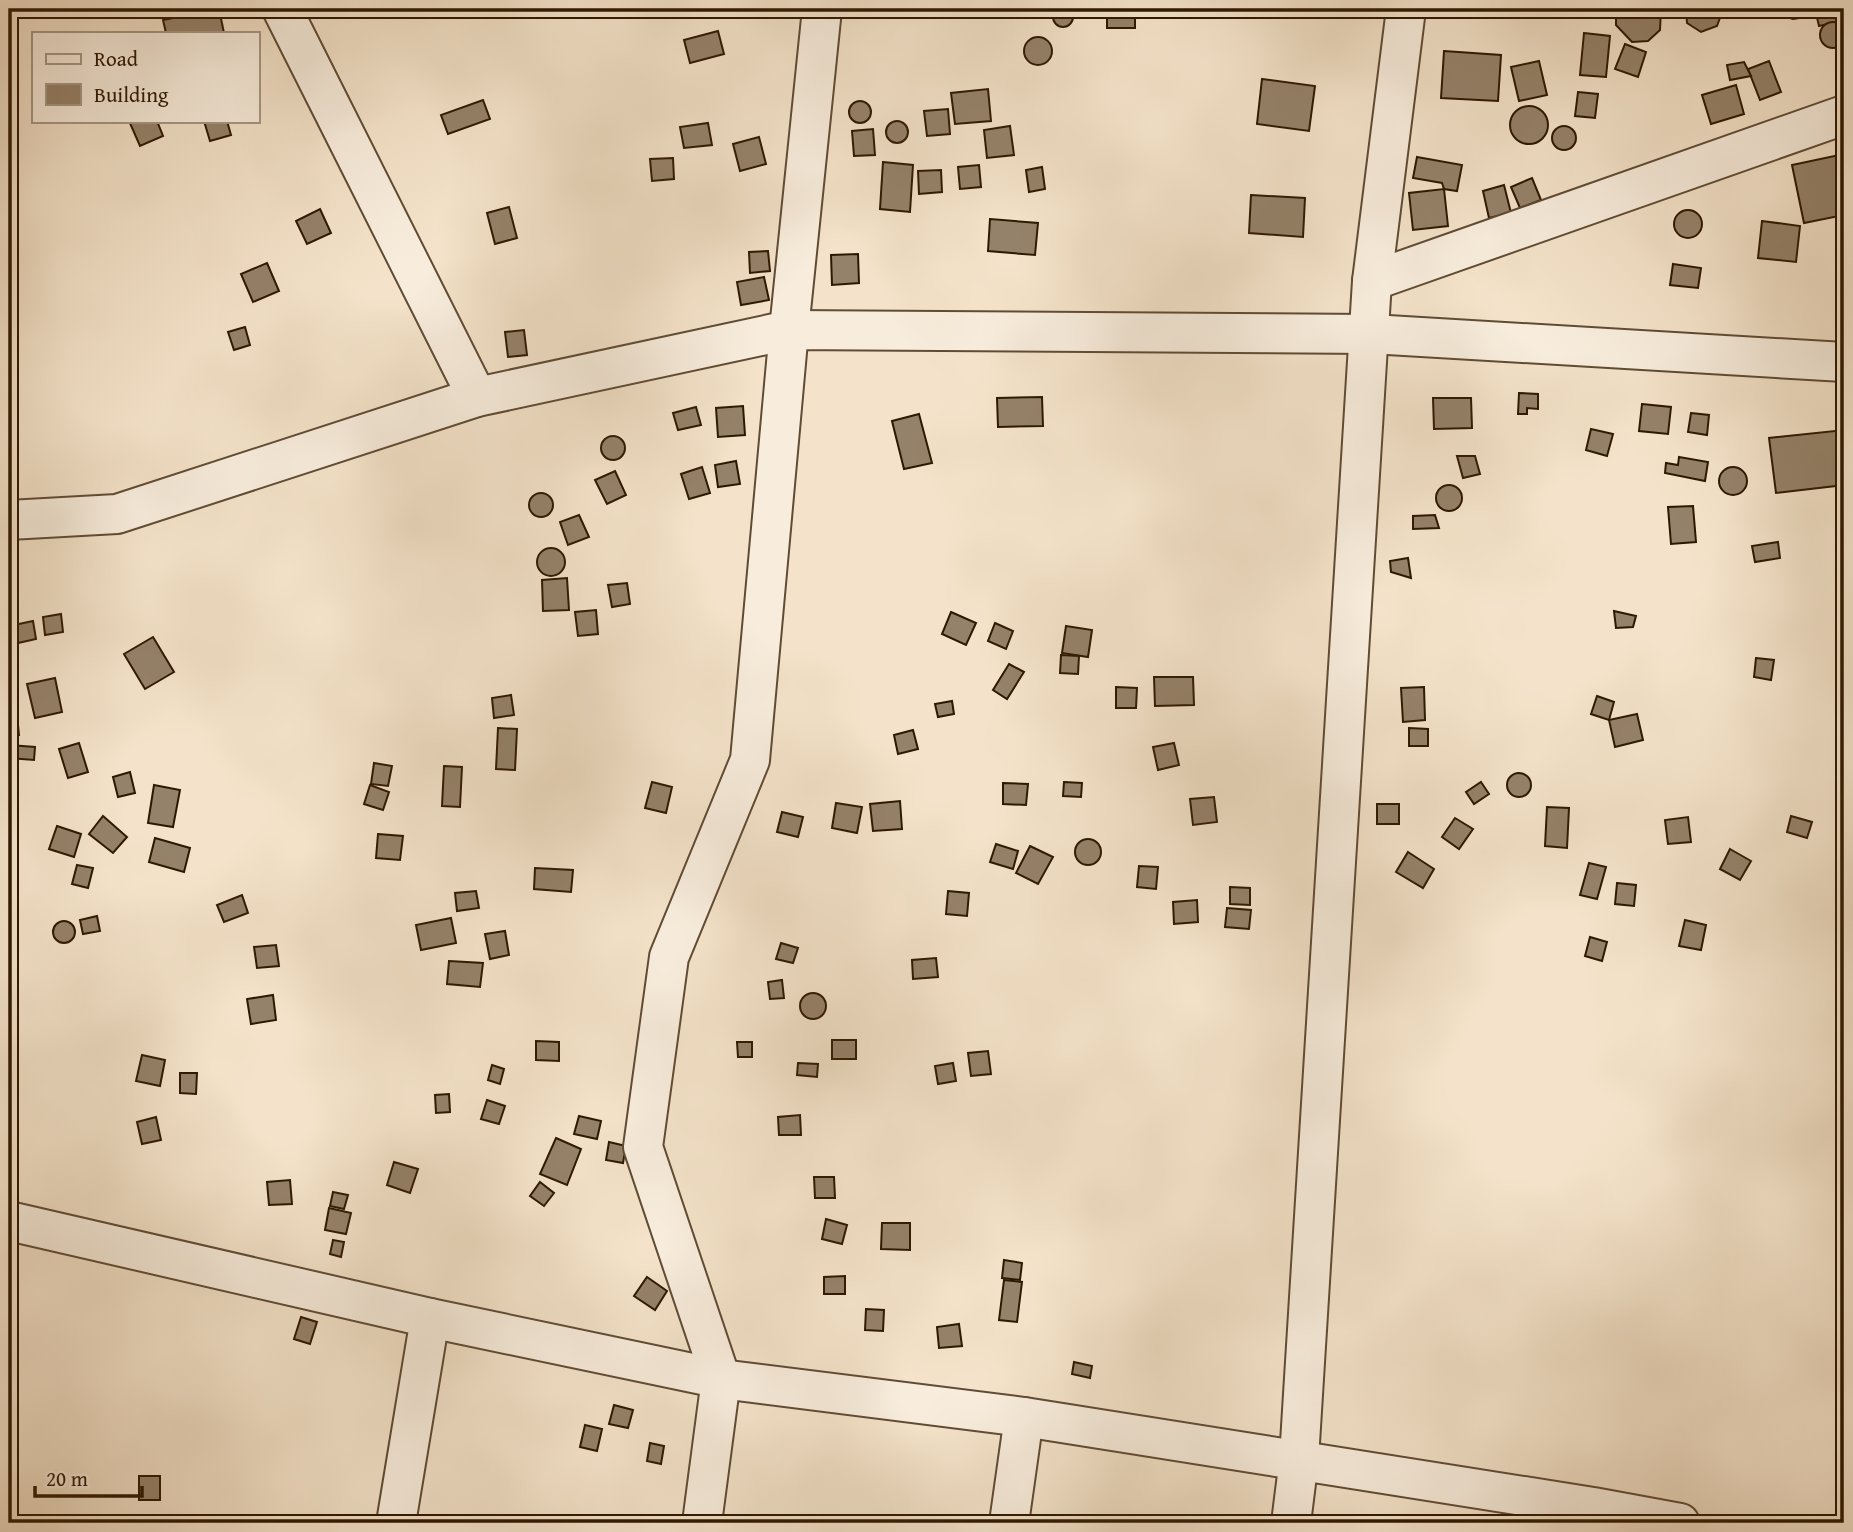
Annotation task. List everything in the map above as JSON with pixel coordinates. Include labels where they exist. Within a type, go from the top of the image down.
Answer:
[{"type":"street","points":[[282,9],[477,397]]},
{"type":"street","points":[[702,1523],[721,1379],[643,1147],[669,957],[750,760],[789,330],[822,9]]},
{"type":"street","points":[[1291,1523],[1299,1459],[1371,334],[1372,281],[1406,9]]},
{"type":"street","points":[[1372,281],[1844,115]]},
{"type":"street","points":[[9,520],[117,514],[477,397],[789,330],[1371,334],[1844,362]]},
{"type":"street","points":[[9,1221],[429,1318],[721,1379],[1024,1417],[1299,1459],[1592,1515],[1680,1523]]},
{"type":"street","points":[[396,1523],[429,1318]]},
{"type":"street","points":[[1009,1523],[1024,1417]]},
{"type":"building","points":[[1063,7],[1070,10],[1073,17],[1070,24],[1063,27],[1056,24],[1053,17],[1056,10]]},
{"type":"building","points":[[219,9],[224,32],[166,32],[163,20]]},
{"type":"building","points":[[946,9],[968,9],[967,16],[945,13]]},
{"type":"building","points":[[1107,9],[1135,9],[1135,28],[1107,28]]},
{"type":"building","points":[[1462,9],[1503,9],[1502,15]]},
{"type":"building","points":[[1616,9],[1661,9],[1660,30],[1648,41],[1632,42],[1616,25]]},
{"type":"building","points":[[1686,9],[1720,9],[1721,15],[1717,26],[1701,32],[1687,23]]},
{"type":"building","points":[[1782,9],[1805,9],[1799,18],[1793,19],[1786,17]]},
{"type":"building","points":[[1815,9],[1834,9],[1837,22],[1819,26]]},
{"type":"building","points":[[1833,22],[1843,25],[1846,35],[1843,45],[1833,48],[1823,45],[1820,35],[1823,25]]},
{"type":"building","points":[[718,31],[724,54],[690,63],[684,40]]},
{"type":"building","points":[[1584,33],[1610,36],[1606,77],[1580,75]]},
{"type":"building","points":[[1038,37],[1048,41],[1052,51],[1048,61],[1038,65],[1028,61],[1024,51],[1028,41]]},
{"type":"building","points":[[1625,44],[1646,52],[1638,77],[1615,69]]},
{"type":"building","points":[[1444,51],[1501,55],[1498,101],[1441,98]]},
{"type":"building","points":[[1539,61],[1547,95],[1519,101],[1511,67]]},
{"type":"building","points":[[1769,61],[1781,92],[1760,100],[1748,69]]},
{"type":"building","points":[[1744,62],[1751,76],[1730,80],[1727,65]]},
{"type":"building","points":[[1262,79],[1315,86],[1309,131],[1257,124]]},
{"type":"building","points":[[1736,85],[1744,114],[1711,124],[1702,95]]},
{"type":"building","points":[[988,89],[991,121],[955,124],[951,93]]},
{"type":"building","points":[[1578,92],[1598,94],[1595,118],[1575,116]]},
{"type":"building","points":[[483,100],[490,119],[448,134],[441,115]]},
{"type":"building","points":[[860,101],[868,104],[871,112],[868,120],[860,123],[852,120],[849,112],[852,104]]},
{"type":"building","points":[[1529,106],[1542,112],[1548,125],[1542,138],[1529,144],[1516,138],[1510,125],[1516,112]]},
{"type":"building","points":[[948,109],[950,134],[927,136],[924,111]]},
{"type":"building","points":[[897,121],[905,124],[908,132],[905,140],[897,143],[889,140],[886,132],[889,124]]},
{"type":"building","points":[[129,122],[157,122],[163,136],[140,146]]},
{"type":"building","points":[[204,122],[227,122],[231,135],[210,141]]},
{"type":"building","points":[[708,123],[712,145],[684,148],[680,127]]},
{"type":"building","points":[[1010,126],[1014,155],[987,158],[984,130]]},
{"type":"building","points":[[1564,126],[1573,129],[1576,138],[1573,147],[1564,150],[1555,147],[1552,138],[1555,129]]},
{"type":"building","points":[[873,129],[875,155],[854,156],[852,131]]},
{"type":"building","points":[[759,137],[766,164],[740,171],[733,144]]},
{"type":"building","points":[[1844,154],[1844,215],[1804,223],[1792,165]]},
{"type":"building","points":[[1417,157],[1462,165],[1457,191],[1444,189],[1442,183],[1413,178]]},
{"type":"building","points":[[673,158],[674,179],[652,181],[650,159]]},
{"type":"building","points":[[883,162],[913,165],[910,212],[880,209]]},
{"type":"building","points":[[979,165],[981,187],[960,189],[958,167]]},
{"type":"building","points":[[1042,167],[1045,189],[1029,192],[1026,170]]},
{"type":"building","points":[[941,170],[942,192],[919,194],[918,171]]},
{"type":"building","points":[[1532,178],[1541,200],[1520,208],[1511,187]]},
{"type":"building","points":[[1504,185],[1511,213],[1489,218],[1483,191]]},
{"type":"building","points":[[1444,189],[1448,226],[1413,230],[1409,193]]},
{"type":"building","points":[[1251,195],[1305,198],[1303,237],[1249,233]]},
{"type":"building","points":[[509,207],[517,238],[495,244],[487,213]]},
{"type":"building","points":[[320,209],[331,233],[307,244],[296,221]]},
{"type":"building","points":[[1688,210],[1698,214],[1702,224],[1698,234],[1688,238],[1678,234],[1674,224],[1678,214]]},
{"type":"building","points":[[990,219],[1038,223],[1035,255],[988,251]]},
{"type":"building","points":[[1762,221],[1800,226],[1796,262],[1758,258]]},
{"type":"building","points":[[768,251],[770,271],[750,273],[749,252]]},
{"type":"building","points":[[858,254],[859,283],[832,285],[831,255]]},
{"type":"building","points":[[267,263],[279,291],[253,302],[241,274]]},
{"type":"building","points":[[1673,264],[1701,268],[1698,288],[1670,285]]},
{"type":"building","points":[[764,277],[769,300],[741,305],[737,282]]},
{"type":"building","points":[[245,327],[250,345],[234,350],[228,332]]},
{"type":"building","points":[[524,330],[527,355],[508,357],[505,332]]},
{"type":"building","points":[[1519,393],[1538,394],[1538,409],[1527,408],[1527,414],[1518,414]]},
{"type":"building","points":[[1042,397],[1043,426],[998,427],[997,398]]},
{"type":"building","points":[[1433,398],[1471,398],[1472,428],[1434,429]]},
{"type":"building","points":[[1642,404],[1671,407],[1668,434],[1639,431]]},
{"type":"building","points":[[743,406],[745,435],[718,437],[716,408]]},
{"type":"building","points":[[696,407],[701,425],[678,430],[673,413]]},
{"type":"building","points":[[1691,413],[1709,415],[1707,435],[1688,432]]},
{"type":"building","points":[[919,414],[932,463],[904,469],[892,421]]},
{"type":"building","points":[[1591,429],[1613,434],[1607,456],[1586,450]]},
{"type":"building","points":[[1844,430],[1844,485],[1776,493],[1769,438]]},
{"type":"building","points":[[613,436],[624,443],[625,448],[618,459],[613,460],[602,453],[601,448],[608,437]]},
{"type":"building","points":[[1457,456],[1475,456],[1480,474],[1463,478]]},
{"type":"building","points":[[1679,457],[1708,462],[1705,481],[1665,473],[1666,463],[1678,465]]},
{"type":"building","points":[[736,461],[740,484],[718,487],[715,465]]},
{"type":"building","points":[[702,467],[710,493],[689,499],[681,474]]},
{"type":"building","points":[[1733,467],[1743,471],[1747,481],[1743,491],[1733,495],[1723,491],[1719,481],[1723,471]]},
{"type":"building","points":[[615,471],[626,495],[607,504],[595,480]]},
{"type":"building","points":[[1449,485],[1458,489],[1462,498],[1458,507],[1449,511],[1440,507],[1436,498],[1440,489]]},
{"type":"building","points":[[541,493],[550,496],[553,505],[550,514],[541,517],[532,514],[529,505],[532,496]]},
{"type":"building","points":[[1693,506],[1696,542],[1671,544],[1668,507]]},
{"type":"building","points":[[579,515],[589,537],[568,545],[560,522]]},
{"type":"building","points":[[1435,515],[1439,528],[1413,529],[1413,516]]},
{"type":"building","points":[[1778,542],[1780,558],[1755,562],[1752,546]]},
{"type":"building","points":[[551,548],[561,552],[565,562],[561,572],[551,576],[541,572],[537,562],[541,552]]},
{"type":"building","points":[[1408,558],[1411,578],[1391,572],[1390,561]]},
{"type":"building","points":[[567,578],[569,610],[543,611],[542,580]]},
{"type":"building","points":[[627,583],[630,604],[612,607],[608,585]]},
{"type":"building","points":[[596,610],[598,634],[578,636],[575,612]]},
{"type":"building","points":[[1614,611],[1636,616],[1633,627],[1616,628]]},
{"type":"building","points":[[951,612],[976,623],[966,645],[942,634]]},
{"type":"building","points":[[61,614],[63,632],[45,635],[43,617]]},
{"type":"building","points":[[33,621],[36,639],[18,643],[14,625]]},
{"type":"building","points":[[995,623],[1013,631],[1006,649],[988,641]]},
{"type":"building","points":[[1066,626],[1092,630],[1088,657],[1062,653]]},
{"type":"building","points":[[153,637],[174,672],[145,689],[124,654]]},
{"type":"building","points":[[1061,655],[1079,656],[1078,674],[1060,673]]},
{"type":"building","points":[[1756,658],[1774,660],[1771,680],[1754,677]]},
{"type":"building","points":[[1009,664],[1024,672],[1007,699],[993,690]]},
{"type":"building","points":[[1154,677],[1193,677],[1194,705],[1155,706]]},
{"type":"building","points":[[55,678],[62,712],[35,718],[27,684]]},
{"type":"building","points":[[1116,687],[1137,688],[1136,708],[1116,708]]},
{"type":"building","points":[[1424,687],[1425,720],[1403,722],[1401,688]]},
{"type":"building","points":[[9,694],[15,694],[19,735],[9,736]]},
{"type":"building","points":[[511,695],[514,715],[494,718],[492,698]]},
{"type":"building","points":[[1597,696],[1614,702],[1609,720],[1591,714]]},
{"type":"building","points":[[952,701],[954,714],[938,717],[935,704]]},
{"type":"building","points":[[1637,714],[1643,740],[1615,747],[1609,720]]},
{"type":"building","points":[[498,728],[517,729],[515,770],[496,769]]},
{"type":"building","points":[[1409,728],[1428,729],[1428,746],[1409,746]]},
{"type":"building","points":[[913,730],[918,749],[898,754],[894,735]]},
{"type":"building","points":[[79,743],[88,772],[68,778],[59,749]]},
{"type":"building","points":[[1174,743],[1179,765],[1158,770],[1153,747]]},
{"type":"building","points":[[9,745],[35,747],[34,760],[9,758]]},
{"type":"building","points":[[374,763],[392,766],[388,786],[371,784]]},
{"type":"building","points":[[444,766],[462,767],[460,807],[442,806]]},
{"type":"building","points":[[130,772],[135,793],[118,797],[113,777]]},
{"type":"building","points":[[1519,773],[1530,780],[1531,785],[1524,796],[1519,797],[1508,790],[1507,785],[1514,774]]},
{"type":"building","points":[[652,782],[672,787],[666,813],[645,808]]},
{"type":"building","points":[[1064,782],[1082,783],[1081,797],[1063,796]]},
{"type":"building","points":[[1481,782],[1489,794],[1474,804],[1466,792]]},
{"type":"building","points":[[1003,783],[1028,784],[1026,805],[1003,804]]},
{"type":"building","points":[[154,785],[180,790],[173,827],[148,823]]},
{"type":"building","points":[[370,785],[389,792],[383,810],[364,804]]},
{"type":"building","points":[[1214,797],[1217,822],[1193,825],[1190,799]]},
{"type":"building","points":[[900,801],[902,829],[873,831],[870,804]]},
{"type":"building","points":[[836,803],[862,807],[857,833],[832,828]]},
{"type":"building","points":[[1377,804],[1399,804],[1399,824],[1377,824]]},
{"type":"building","points":[[1547,807],[1569,808],[1567,848],[1545,846]]},
{"type":"building","points":[[782,812],[803,817],[798,837],[777,832]]},
{"type":"building","points":[[103,816],[127,837],[113,853],[89,834]]},
{"type":"building","points":[[1791,816],[1812,822],[1807,838],[1787,832]]},
{"type":"building","points":[[1688,817],[1691,842],[1668,844],[1665,820]]},
{"type":"building","points":[[1455,818],[1473,829],[1459,849],[1442,837]]},
{"type":"building","points":[[57,826],[81,834],[74,857],[49,849]]},
{"type":"building","points":[[378,834],[403,836],[400,860],[376,858]]},
{"type":"building","points":[[155,838],[190,848],[184,872],[149,862]]},
{"type":"building","points":[[1088,839],[1097,843],[1101,852],[1097,861],[1088,865],[1079,861],[1075,852],[1079,843]]},
{"type":"building","points":[[996,844],[1018,851],[1013,869],[990,862]]},
{"type":"building","points":[[1030,846],[1053,857],[1038,884],[1016,873]]},
{"type":"building","points":[[1730,849],[1751,861],[1740,880],[1720,869]]},
{"type":"building","points":[[1408,852],[1434,869],[1423,888],[1396,872]]},
{"type":"building","points":[[1589,863],[1606,867],[1597,899],[1580,895]]},
{"type":"building","points":[[9,864],[17,865],[12,888],[9,887]]},
{"type":"building","points":[[77,865],[93,868],[88,888],[72,884]]},
{"type":"building","points":[[1139,866],[1158,867],[1156,889],[1137,887]]},
{"type":"building","points":[[535,868],[573,870],[571,892],[534,889]]},
{"type":"building","points":[[1617,883],[1636,885],[1634,906],[1615,904]]},
{"type":"building","points":[[1230,887],[1250,888],[1250,905],[1230,904]]},
{"type":"building","points":[[476,891],[479,908],[457,911],[455,893]]},
{"type":"building","points":[[948,891],[969,893],[967,916],[946,914]]},
{"type":"building","points":[[242,895],[248,913],[224,922],[217,905]]},
{"type":"building","points":[[1197,900],[1198,922],[1174,924],[1173,902]]},
{"type":"building","points":[[1227,908],[1251,910],[1249,929],[1225,927]]},
{"type":"building","points":[[97,916],[100,931],[83,934],[80,920]]},
{"type":"building","points":[[451,918],[456,943],[421,950],[416,925]]},
{"type":"building","points":[[1685,920],[1706,925],[1701,950],[1679,946]]},
{"type":"building","points":[[64,921],[72,924],[75,932],[72,940],[64,943],[56,940],[53,932],[56,924]]},
{"type":"building","points":[[505,931],[509,955],[490,959],[485,934]]},
{"type":"building","points":[[1590,937],[1607,942],[1602,961],[1585,956]]},
{"type":"building","points":[[781,943],[798,948],[793,963],[776,959]]},
{"type":"building","points":[[276,945],[279,966],[257,968],[254,947]]},
{"type":"building","points":[[936,958],[938,977],[913,979],[912,960]]},
{"type":"building","points":[[449,961],[483,963],[480,987],[447,984]]},
{"type":"building","points":[[782,980],[784,998],[770,999],[768,982]]},
{"type":"building","points":[[813,993],[822,997],[826,1006],[822,1015],[813,1019],[804,1015],[800,1006],[804,997]]},
{"type":"building","points":[[273,995],[276,1020],[251,1024],[247,999]]},
{"type":"building","points":[[832,1040],[856,1040],[856,1059],[832,1059]]},
{"type":"building","points":[[536,1041],[559,1042],[559,1061],[536,1060]]},
{"type":"building","points":[[737,1042],[752,1042],[752,1057],[738,1057]]},
{"type":"building","points":[[988,1051],[991,1074],[971,1076],[968,1053]]},
{"type":"building","points":[[142,1055],[165,1060],[160,1086],[136,1081]]},
{"type":"building","points":[[798,1063],[818,1064],[817,1077],[797,1075]]},
{"type":"building","points":[[953,1063],[956,1081],[938,1084],[935,1066]]},
{"type":"building","points":[[492,1065],[504,1069],[500,1084],[488,1080]]},
{"type":"building","points":[[180,1073],[197,1073],[196,1094],[180,1093]]},
{"type":"building","points":[[449,1094],[450,1112],[436,1113],[435,1095]]},
{"type":"building","points":[[487,1100],[505,1106],[499,1124],[481,1119]]},
{"type":"building","points":[[800,1115],[801,1135],[779,1135],[778,1117]]},
{"type":"building","points":[[579,1116],[601,1121],[597,1139],[574,1134]]},
{"type":"building","points":[[156,1117],[161,1140],[142,1144],[137,1122]]},
{"type":"building","points":[[556,1138],[581,1149],[567,1185],[540,1174]]},
{"type":"building","points":[[609,1142],[626,1146],[623,1163],[606,1160]]},
{"type":"building","points":[[394,1162],[418,1169],[410,1193],[387,1185]]},
{"type":"building","points":[[814,1177],[834,1177],[835,1198],[815,1198]]},
{"type":"building","points":[[290,1180],[292,1204],[269,1205],[267,1182]]},
{"type":"building","points":[[540,1182],[554,1193],[544,1206],[530,1196]]},
{"type":"building","points":[[333,1192],[348,1195],[344,1209],[330,1206]]},
{"type":"building","points":[[329,1208],[351,1213],[346,1234],[325,1230]]},
{"type":"building","points":[[826,1219],[847,1225],[842,1244],[822,1239]]},
{"type":"building","points":[[882,1223],[910,1223],[910,1250],[881,1249]]},
{"type":"building","points":[[333,1240],[344,1242],[341,1257],[330,1254]]},
{"type":"building","points":[[1004,1260],[1022,1263],[1020,1280],[1002,1278]]},
{"type":"building","points":[[845,1276],[845,1294],[824,1294],[824,1277]]},
{"type":"building","points":[[647,1277],[667,1291],[655,1310],[634,1296]]},
{"type":"building","points":[[1004,1280],[1022,1282],[1017,1322],[999,1320]]},
{"type":"building","points":[[866,1309],[884,1310],[883,1331],[865,1330]]},
{"type":"building","points":[[301,1317],[317,1322],[310,1344],[294,1339]]},
{"type":"building","points":[[959,1324],[962,1346],[939,1348],[937,1327]]},
{"type":"building","points":[[1074,1362],[1092,1366],[1090,1378],[1072,1374]]},
{"type":"building","points":[[614,1405],[633,1410],[628,1428],[609,1424]]},
{"type":"building","points":[[585,1425],[602,1429],[597,1451],[580,1447]]},
{"type":"building","points":[[650,1443],[664,1446],[661,1464],[647,1461]]},
{"type":"building","points":[[139,1476],[160,1476],[160,1500],[139,1500]]},
{"type":"building","points":[[161,1518],[213,1523],[160,1523]]}]
